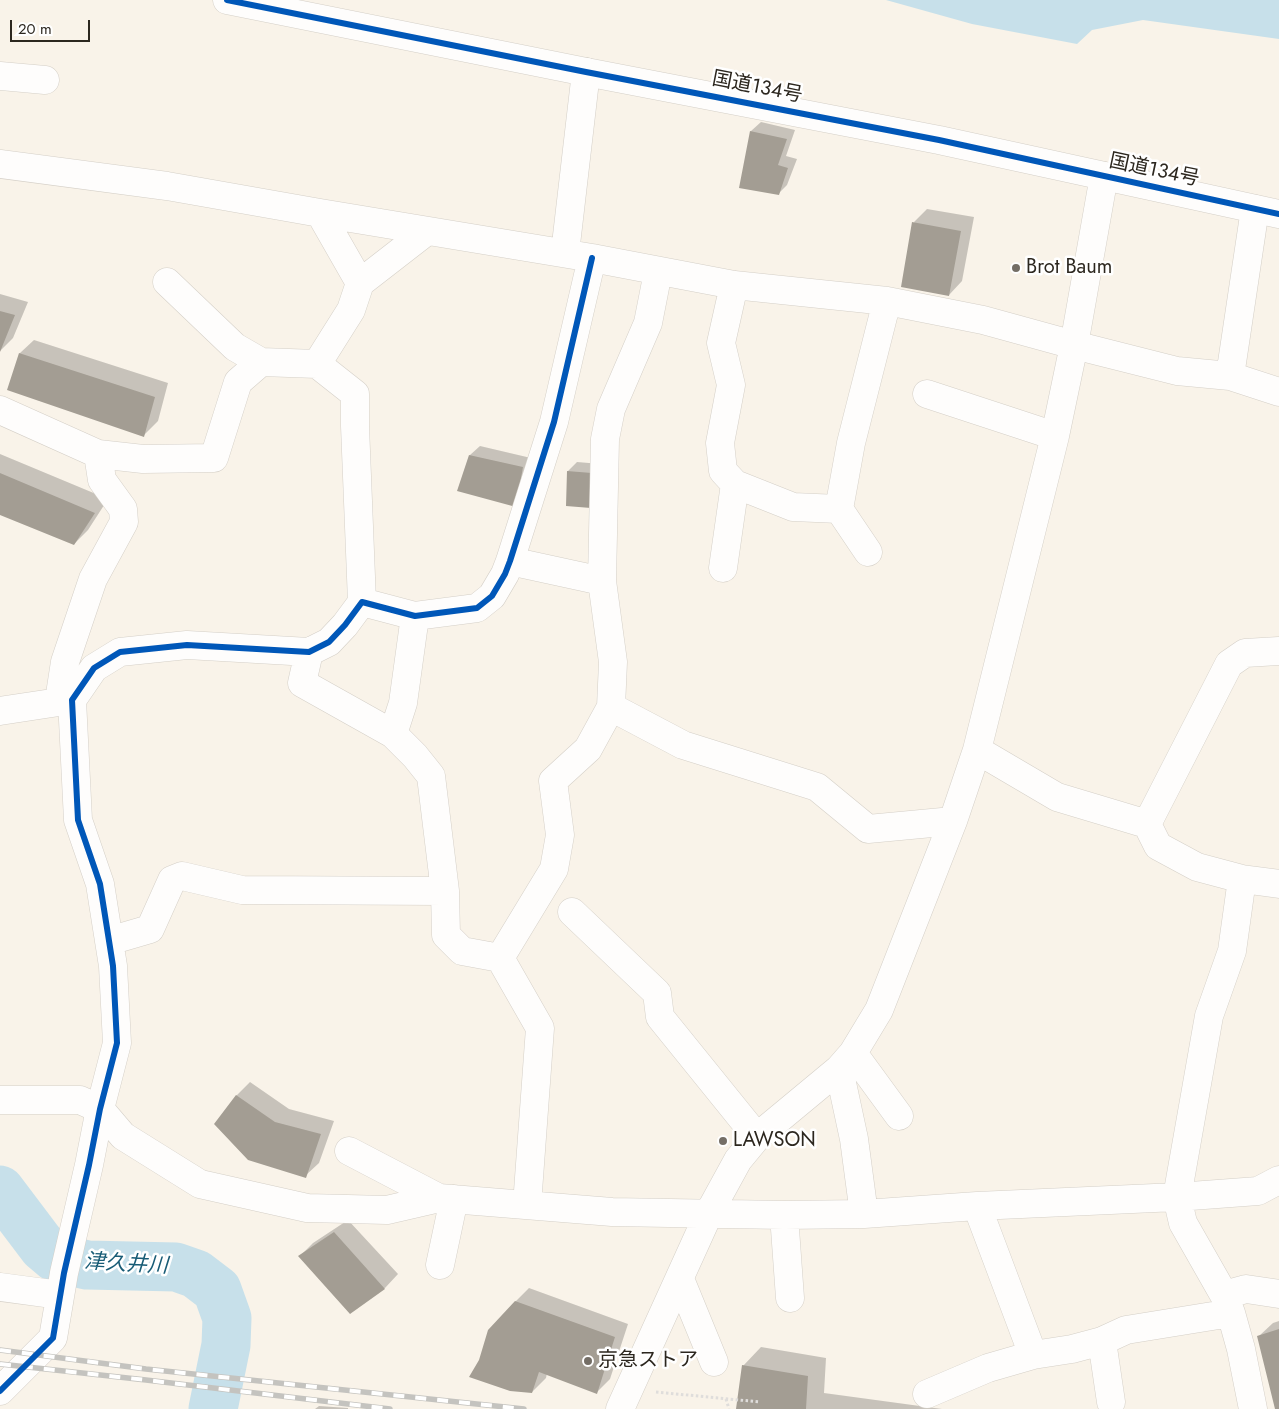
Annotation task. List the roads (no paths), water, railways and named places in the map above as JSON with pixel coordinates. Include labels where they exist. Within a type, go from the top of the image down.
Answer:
[{"type":"main road","name":"国道134号","points":[[228,0],[939,140],[1267,212]]},
{"type":"main road","points":[[564,253],[586,72]]},
{"type":"main road","points":[[0,76],[45,80]]},
{"type":"main road","points":[[0,164],[167,186],[564,253],[734,285],[887,301],[983,320],[1074,346],[1177,371],[1230,376],[1279,392]]},
{"type":"main road","points":[[625,1399],[709,1214],[738,1160],[757,1137],[846,1061],[879,1010],[953,822],[977,750],[1055,436],[1074,346],[1104,176]]},
{"type":"main road","points":[[1230,376],[1267,212]]},
{"type":"main road","points":[[320,213],[360,284]]},
{"type":"main road","points":[[317,364],[351,310],[360,284],[427,231]]},
{"type":"main road","points":[[362,602],[415,616],[477,608],[492,596],[510,561],[554,422],[592,258]]},
{"type":"main road","points":[[500,958],[554,869],[560,835],[553,781],[588,749],[611,707],[613,662],[602,581],[607,432],[611,409],[648,323],[658,272]]},
{"type":"main road","points":[[0,711],[66,700],[94,668],[120,652],[187,645],[309,652],[329,642],[345,626],[362,602],[355,394],[317,364],[261,362],[235,347],[167,282]]},
{"type":"main road","points":[[734,285],[721,343],[731,385],[720,443],[723,471],[735,484],[793,507],[839,509]]},
{"type":"main road","points":[[868,552],[839,509],[851,443],[887,301]]},
{"type":"main road","points":[[0,410],[98,454],[143,459],[214,458],[238,382],[261,362]]},
{"type":"main road","points":[[927,394],[1055,436]]},
{"type":"main road","points":[[0,1391],[53,1338],[62,1284],[100,1110],[117,1043],[113,966],[100,884],[78,820],[66,700],[65,662],[93,579],[124,522],[123,509],[102,480],[98,454]]},
{"type":"main road","points":[[723,568],[735,484]]},
{"type":"main road","points":[[510,561],[602,581]]},
{"type":"main road","points":[[393,734],[403,704],[415,616]]},
{"type":"main road","points":[[1147,824],[1229,664],[1245,653],[1279,650]]},
{"type":"main road","points":[[309,652],[302,683],[393,734],[415,756],[431,776],[446,891],[446,935],[462,951],[500,958],[540,1028],[527,1205]]},
{"type":"main road","points":[[611,707],[683,746],[817,787],[868,829],[953,822]]},
{"type":"main road","points":[[977,750],[1057,797],[1147,824],[1158,846],[1197,866],[1242,879],[1279,884]]},
{"type":"main road","points":[[109,940],[150,929],[172,880],[182,876],[242,890],[446,891]]},
{"type":"main road","points":[[1242,879],[1232,951],[1209,1016],[1177,1197],[1183,1223],[1227,1304],[1241,1349],[1253,1409]]},
{"type":"main road","points":[[572,912],[657,993],[660,1017],[757,1137]]},
{"type":"main road","points":[[846,1061],[899,1116]]},
{"type":"main road","points":[[846,1061],[864,1214]]},
{"type":"main road","points":[[0,1100],[80,1100],[100,1110],[123,1136],[200,1184],[307,1208],[387,1210],[447,1198],[612,1212],[784,1215],[864,1214],[1258,1191],[1279,1180]]},
{"type":"main road","points":[[349,1151],[447,1198]]},
{"type":"main road","points":[[440,1265],[447,1198]]},
{"type":"main road","points":[[977,1206],[1033,1355]]},
{"type":"main road","points":[[784,1215],[790,1298]]},
{"type":"main road","points":[[680,1279],[714,1362]]},
{"type":"main road","points":[[0,1287],[62,1284]]},
{"type":"main road","points":[[927,1394],[988,1368],[1033,1355],[1072,1349],[1102,1341],[1126,1330],[1227,1304],[1246,1288],[1279,1294]]},
{"type":"main road","points":[[1102,1341],[1111,1402]]},
{"type":"water","points":[[886,0],[1279,0],[1279,39],[1143,20],[1092,30],[1077,44],[972,24]]},
{"type":"waterway","name":"津久井川","points":[[0,1190],[43,1247],[56,1258],[87,1265],[176,1267],[196,1274],[217,1290],[227,1318],[226,1345],[213,1409]]},
{"type":"railway","points":[[0,1350],[146,1369],[524,1409]]},
{"type":"railway","points":[[0,1364],[390,1409]]},
{"type":"place","name":"Brot Baum","points":[[1016,268]]},
{"type":"place","name":"LAWSON","points":[[723,1141]]},
{"type":"place","name":"京急ストア","points":[[588,1361]]}]
